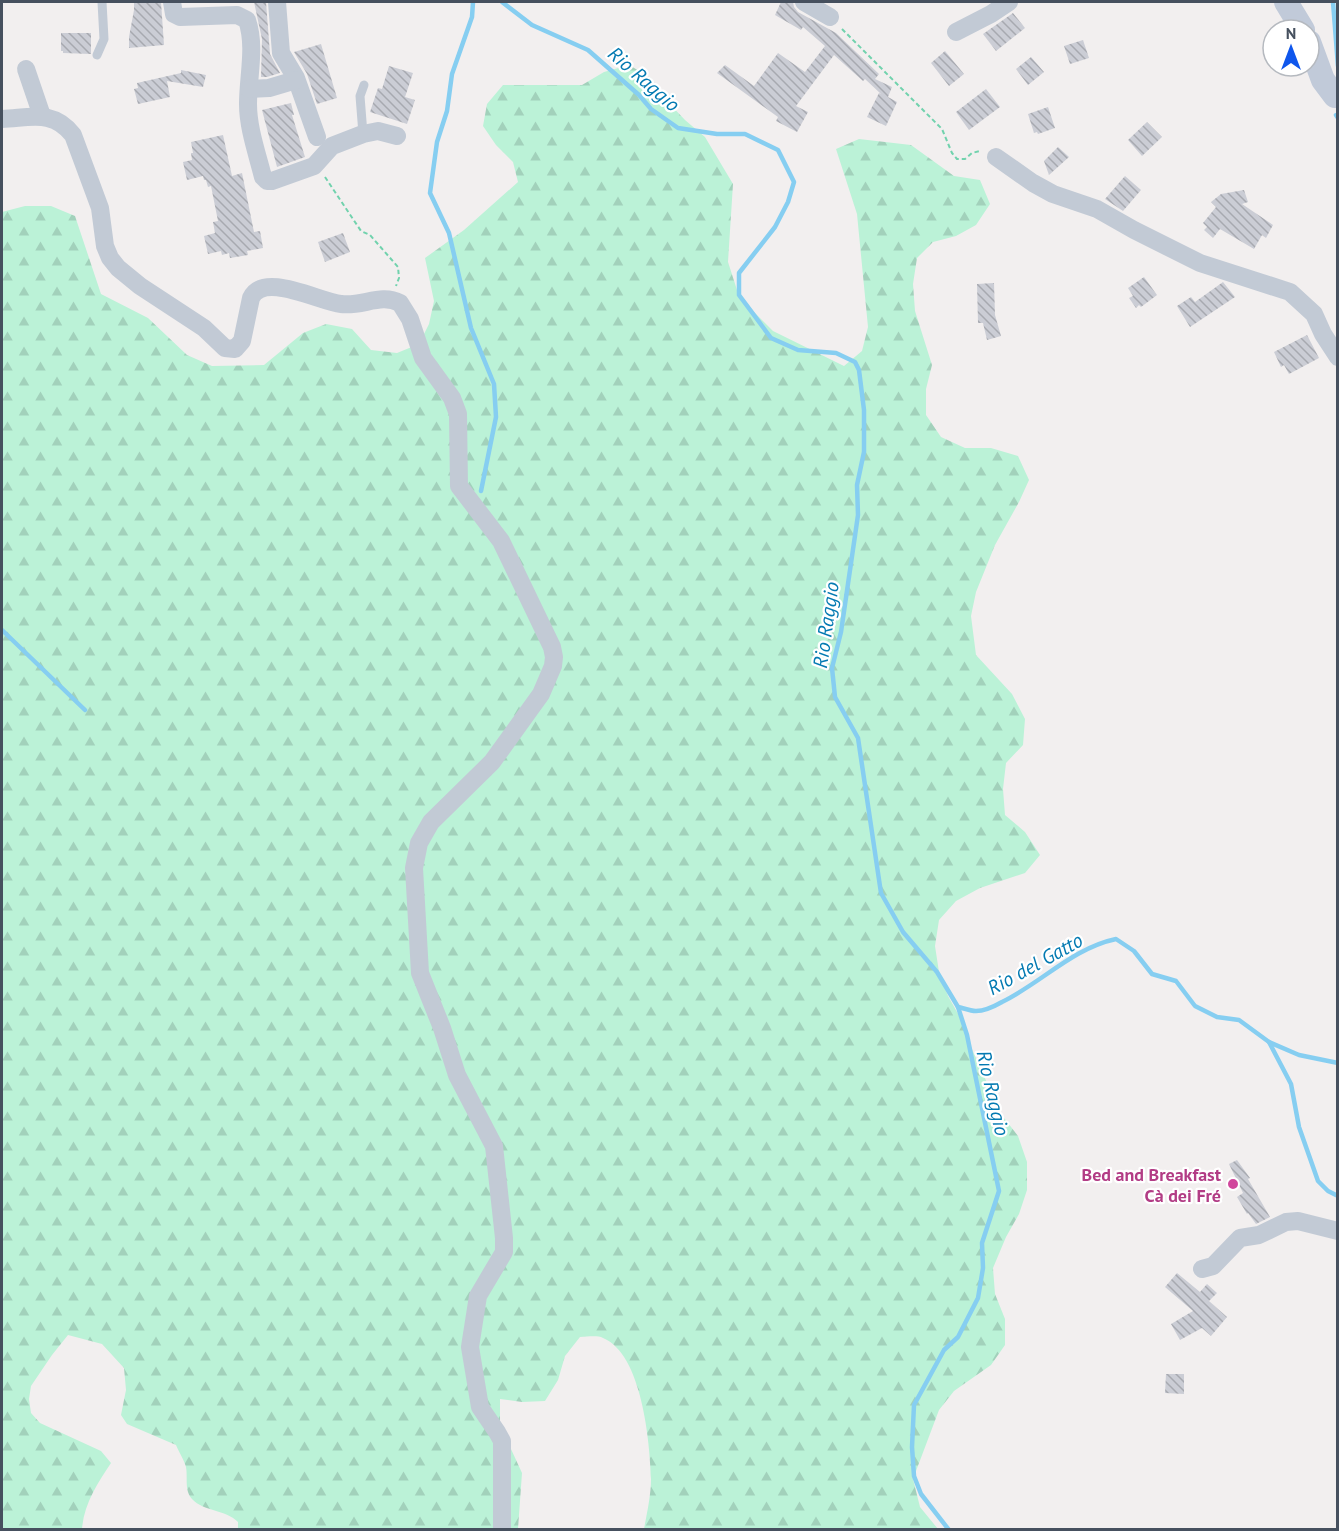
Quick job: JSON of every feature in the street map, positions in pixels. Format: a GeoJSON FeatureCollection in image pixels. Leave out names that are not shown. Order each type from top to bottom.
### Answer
{"type":"FeatureCollection","features":[{"type":"Feature","properties":{"kind":"street"},"geometry":{"type":"LineString","coordinates":[[172,2],[174,14],[180,17],[229,15],[243,17],[248,25],[251,72],[250,122],[263,177],[267,181],[314,166],[332,146],[363,134],[378,131],[397,136]]}},
{"type":"Feature","properties":{"kind":"street"},"geometry":{"type":"LineString","coordinates":[[277,2],[281,53],[296,80],[317,137]]}},
{"type":"Feature","properties":{"kind":"street"},"geometry":{"type":"LineString","coordinates":[[804,2],[830,16]]}},
{"type":"Feature","properties":{"kind":"street"},"geometry":{"type":"LineString","coordinates":[[956,32],[1009,2]]}},
{"type":"Feature","properties":{"kind":"street"},"geometry":{"type":"LineString","coordinates":[[1286,2],[1296,18]]}},
{"type":"Feature","properties":{"kind":"street"},"geometry":{"type":"LineString","coordinates":[[26,69],[42,116]]}},
{"type":"Feature","properties":{"kind":"street"},"geometry":{"type":"LineString","coordinates":[[1321,75],[1335,96],[1338,96]]}},
{"type":"Feature","properties":{"kind":"street"},"geometry":{"type":"LineString","coordinates":[[249,89],[269,88],[296,80]]}},
{"type":"Feature","properties":{"kind":"street"},"geometry":{"type":"LineString","coordinates":[[2,119],[42,116],[66,126],[73,135],[100,208],[105,246],[117,268],[140,286],[204,327],[225,348],[236,349],[240,346],[251,298],[253,294],[264,288],[291,290],[343,305],[360,304],[384,298],[400,303],[410,319],[423,358],[452,398],[458,414],[459,486],[501,541],[552,646],[554,657],[549,680],[541,694],[492,762],[431,822],[419,843],[414,868],[420,973],[442,1028],[457,1075],[494,1146],[496,1160],[504,1252],[478,1296],[470,1347],[480,1407],[502,1442],[502,1530]]}},
{"type":"Feature","properties":{"kind":"street"},"geometry":{"type":"LineString","coordinates":[[996,157],[1053,194],[1097,209],[1200,263],[1290,292],[1314,314],[1323,334],[1338,357]]}},
{"type":"Feature","properties":{"kind":"street"},"geometry":{"type":"LineString","coordinates":[[1202,1269],[1213,1266],[1240,1238],[1259,1235],[1286,1222],[1298,1221],[1338,1231]]}},
{"type":"Feature","properties":{"kind":"lane"},"geometry":{"type":"LineString","coordinates":[[97,55],[104,39],[102,2]]}},
{"type":"Feature","properties":{"kind":"lane"},"geometry":{"type":"LineString","coordinates":[[363,134],[360,96],[364,85]]}},
{"type":"Feature","properties":{"kind":"path"},"geometry":{"type":"LineString","coordinates":[[830,16],[884,74],[942,129],[957,159],[965,159],[972,153],[980,151],[989,151],[996,157]]}},
{"type":"Feature","properties":{"kind":"path"},"geometry":{"type":"LineString","coordinates":[[320,170],[361,231],[370,235],[398,267],[399,278],[396,287],[400,303]]}},
{"type":"Feature","properties":{"kind":"green space"},"geometry":{"type":"Polygon","coordinates":[[[629,65],[651,78],[666,100],[705,137],[733,184],[728,262],[737,290],[773,331],[844,366],[862,351],[868,327],[857,214],[836,149],[859,139],[911,145],[954,176],[980,180],[990,204],[976,225],[956,236],[933,242],[917,258],[913,284],[915,311],[932,365],[926,389],[926,415],[941,437],[965,448],[991,448],[1018,456],[1029,480],[995,545],[976,592],[971,616],[976,655],[1012,694],[1025,719],[1023,745],[1006,763],[1003,789],[1005,815],[1025,832],[1040,855],[1025,873],[980,888],[956,901],[939,920],[935,946],[939,972],[948,996],[961,1019],[1001,1114],[1018,1136],[1027,1162],[1027,1190],[1019,1214],[993,1268],[995,1294],[1005,1319],[1005,1345],[991,1365],[954,1391],[939,1410],[913,1479],[920,1507],[938,1529],[644,1529],[651,1479],[649,1444],[641,1401],[627,1362],[616,1347],[603,1338],[595,1336],[580,1337],[565,1356],[558,1380],[545,1401],[522,1402],[500,1399],[500,1425],[522,1473],[518,1529],[238,1529],[238,1522],[233,1518],[202,1506],[192,1499],[187,1488],[186,1467],[176,1445],[127,1424],[121,1415],[126,1390],[124,1368],[102,1344],[68,1335],[31,1386],[29,1399],[31,1413],[40,1423],[101,1451],[111,1463],[88,1503],[82,1529],[2,1529],[2,212],[25,206],[51,206],[75,216],[101,294],[148,318],[187,355],[212,366],[264,365],[303,333],[326,324],[352,329],[371,350],[397,353],[419,344],[429,324],[434,301],[425,258],[464,230],[518,182],[513,162],[496,145],[483,126],[487,104],[503,85],[582,85],[604,72],[629,65]]]}},
{"type":"Feature","properties":{"kind":"building"},"geometry":{"type":"Polygon","coordinates":[[[134,2],[161,2],[164,45],[129,48],[134,2]]]}},
{"type":"Feature","properties":{"kind":"building"},"geometry":{"type":"Polygon","coordinates":[[[254,2],[266,2],[270,54],[280,73],[267,77],[261,77],[262,39],[254,2]]]}},
{"type":"Feature","properties":{"kind":"building"},"geometry":{"type":"Polygon","coordinates":[[[781,2],[793,2],[798,12],[836,33],[879,74],[875,79],[892,87],[888,97],[897,102],[886,126],[867,117],[879,93],[881,94],[834,55],[796,106],[808,112],[797,132],[776,121],[778,117],[717,73],[725,65],[754,86],[778,53],[805,72],[825,46],[803,27],[801,30],[775,15],[781,2]]]}},
{"type":"Feature","properties":{"kind":"building"},"geometry":{"type":"Polygon","coordinates":[[[1013,13],[1025,28],[996,51],[983,34],[1013,13]]]}},
{"type":"Feature","properties":{"kind":"building"},"geometry":{"type":"Polygon","coordinates":[[[61,33],[91,33],[91,54],[63,53],[61,33]]]}},
{"type":"Feature","properties":{"kind":"building"},"geometry":{"type":"Polygon","coordinates":[[[1083,40],[1089,58],[1070,64],[1064,46],[1083,40]]]}},
{"type":"Feature","properties":{"kind":"building"},"geometry":{"type":"Polygon","coordinates":[[[321,44],[337,98],[317,104],[307,74],[294,52],[321,44]]]}},
{"type":"Feature","properties":{"kind":"building"},"geometry":{"type":"Polygon","coordinates":[[[945,51],[964,74],[949,86],[931,63],[945,51]]]}},
{"type":"Feature","properties":{"kind":"building"},"geometry":{"type":"Polygon","coordinates":[[[1031,57],[1044,72],[1028,85],[1016,69],[1031,57]]]}},
{"type":"Feature","properties":{"kind":"building"},"geometry":{"type":"Polygon","coordinates":[[[389,66],[413,73],[405,97],[415,100],[407,124],[370,112],[378,88],[382,89],[389,66]]]}},
{"type":"Feature","properties":{"kind":"building"},"geometry":{"type":"Polygon","coordinates":[[[181,70],[206,75],[203,87],[167,81],[170,97],[138,104],[134,89],[138,88],[137,83],[181,73],[181,70]]]}},
{"type":"Feature","properties":{"kind":"building"},"geometry":{"type":"Polygon","coordinates":[[[986,89],[1000,107],[969,130],[956,112],[986,89]]]}},
{"type":"Feature","properties":{"kind":"building"},"geometry":{"type":"Polygon","coordinates":[[[291,103],[294,115],[292,115],[305,157],[277,167],[262,110],[291,103]]]}},
{"type":"Feature","properties":{"kind":"building"},"geometry":{"type":"Polygon","coordinates":[[[1048,107],[1055,128],[1038,134],[1034,133],[1028,114],[1048,107]]]}},
{"type":"Feature","properties":{"kind":"building"},"geometry":{"type":"Polygon","coordinates":[[[1147,122],[1162,137],[1142,156],[1128,140],[1147,122]]]}},
{"type":"Feature","properties":{"kind":"building"},"geometry":{"type":"Polygon","coordinates":[[[223,135],[232,176],[242,173],[254,232],[260,231],[263,248],[247,251],[248,255],[230,258],[229,253],[222,255],[221,251],[208,254],[204,236],[215,233],[213,222],[218,221],[211,186],[208,187],[203,176],[187,180],[183,162],[192,160],[191,142],[223,135]]]}},
{"type":"Feature","properties":{"kind":"building"},"geometry":{"type":"Polygon","coordinates":[[[1058,147],[1069,157],[1049,175],[1044,161],[1058,147]]]}},
{"type":"Feature","properties":{"kind":"building"},"geometry":{"type":"Polygon","coordinates":[[[1125,176],[1141,190],[1123,211],[1105,199],[1125,176]]]}},
{"type":"Feature","properties":{"kind":"building"},"geometry":{"type":"Polygon","coordinates":[[[1244,190],[1248,202],[1242,204],[1273,225],[1266,238],[1262,235],[1254,249],[1220,229],[1213,238],[1204,230],[1207,227],[1203,223],[1216,207],[1211,202],[1221,194],[1244,190]]]}},
{"type":"Feature","properties":{"kind":"building"},"geometry":{"type":"Polygon","coordinates":[[[343,233],[350,252],[325,262],[318,242],[343,233]]]}},
{"type":"Feature","properties":{"kind":"building"},"geometry":{"type":"Polygon","coordinates":[[[1144,277],[1157,295],[1136,308],[1129,298],[1133,296],[1128,288],[1144,277]]]}},
{"type":"Feature","properties":{"kind":"building"},"geometry":{"type":"Polygon","coordinates":[[[1223,282],[1235,297],[1190,327],[1177,306],[1191,297],[1195,302],[1223,282]]]}},
{"type":"Feature","properties":{"kind":"building"},"geometry":{"type":"Polygon","coordinates":[[[994,283],[995,315],[1001,336],[987,340],[983,323],[978,323],[977,284],[994,283]]]}},
{"type":"Feature","properties":{"kind":"building"},"geometry":{"type":"Polygon","coordinates":[[[1307,335],[1319,358],[1289,374],[1284,365],[1281,367],[1274,352],[1307,335]]]}},
{"type":"Feature","properties":{"kind":"building"},"geometry":{"type":"Polygon","coordinates":[[[1237,1160],[1250,1178],[1248,1179],[1270,1217],[1256,1224],[1237,1197],[1243,1193],[1229,1164],[1237,1160]]]}},
{"type":"Feature","properties":{"kind":"building"},"geometry":{"type":"Polygon","coordinates":[[[1177,1273],[1200,1292],[1207,1284],[1217,1293],[1209,1301],[1227,1317],[1211,1336],[1202,1328],[1180,1340],[1171,1324],[1193,1311],[1165,1287],[1177,1273]]]}},
{"type":"Feature","properties":{"kind":"building"},"geometry":{"type":"Polygon","coordinates":[[[1166,1374],[1184,1374],[1184,1394],[1165,1393],[1166,1374]]]}},
{"type":"Feature","properties":{"kind":"waterway"},"geometry":{"type":"LineString","coordinates":[[473,2],[472,17],[452,74],[447,111],[437,142],[430,193],[449,233],[471,328],[494,384],[496,417],[481,491]]}},
{"type":"Feature","properties":{"kind":"waterway","name":"Rio Raggio"},"geometry":{"type":"LineString","coordinates":[[502,2],[532,25],[588,50],[639,95],[651,109],[678,128],[717,134],[745,134],[778,150],[794,182],[788,202],[775,227],[739,273],[739,295],[771,338],[798,350],[836,353],[855,362],[859,370],[864,410],[864,452],[857,485],[858,515],[841,632],[832,668],[835,697],[858,738],[881,893],[903,932],[937,972],[958,1007],[967,1035],[999,1191],[982,1243],[983,1268],[978,1298],[958,1337],[944,1350],[914,1405],[912,1447],[914,1476],[921,1494],[949,1530]]}},
{"type":"Feature","properties":{"kind":"waterway"},"geometry":{"type":"LineString","coordinates":[[1333,2],[1338,66]]}},
{"type":"Feature","properties":{"kind":"waterway"},"geometry":{"type":"LineString","coordinates":[[2,630],[85,710]]}},
{"type":"Feature","properties":{"kind":"waterway","name":"Rio del Gatto"},"geometry":{"type":"LineString","coordinates":[[958,1007],[976,1011],[993,1007],[1071,958],[1116,939],[1134,951],[1152,974],[1176,981],[1195,1006],[1217,1017],[1239,1020],[1269,1042],[1299,1055],[1338,1063]]}},
{"type":"Feature","properties":{"kind":"waterway"},"geometry":{"type":"LineString","coordinates":[[1269,1042],[1291,1084],[1299,1127],[1318,1181],[1328,1191],[1338,1196]]}},
{"type":"Feature","properties":{"kind":"place","name":"Bed and Breakfast Cà dei Fré"},"geometry":{"type":"Point","coordinates":[1233,1184]}}]}
